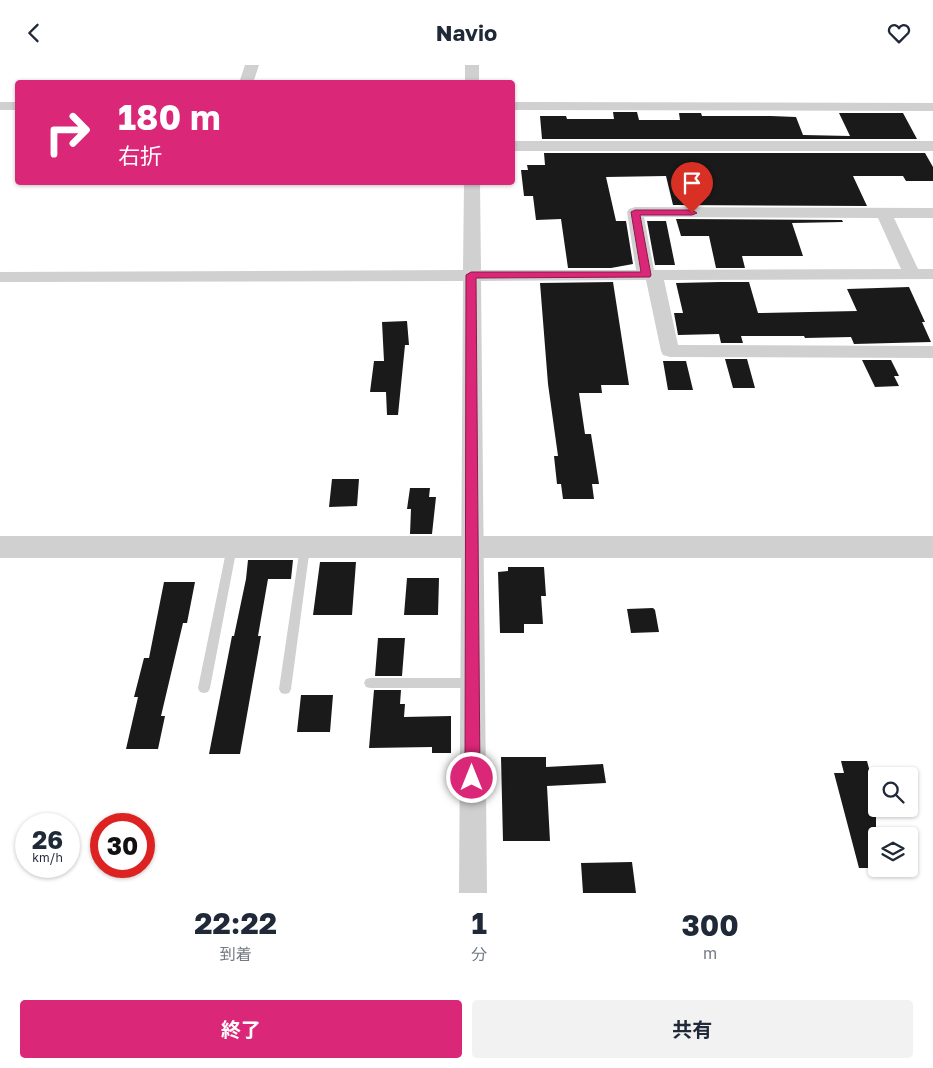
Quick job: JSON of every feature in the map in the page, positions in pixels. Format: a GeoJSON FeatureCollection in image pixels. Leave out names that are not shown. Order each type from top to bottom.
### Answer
{"type":"FeatureCollection","features":[{"type":"Feature","properties":{"kind":"street"},"geometry":{"type":"LineString","coordinates":[[247,80],[252,65]]}},
{"type":"Feature","properties":{"kind":"street"},"geometry":{"type":"LineString","coordinates":[[472,65],[472,80]]}},
{"type":"Feature","properties":{"kind":"street"},"geometry":{"type":"LineString","coordinates":[[0,107],[15,107]]}},
{"type":"Feature","properties":{"kind":"street"},"geometry":{"type":"LineString","coordinates":[[515,107],[933,107]]}},
{"type":"Feature","properties":{"kind":"street"},"geometry":{"type":"LineString","coordinates":[[515,146],[933,147]]}},
{"type":"Feature","properties":{"kind":"street"},"geometry":{"type":"LineString","coordinates":[[472,185],[473,893]]}},
{"type":"Feature","properties":{"kind":"street"},"geometry":{"type":"LineString","coordinates":[[933,213],[635,212],[670,351],[933,352]]}},
{"type":"Feature","properties":{"kind":"street"},"geometry":{"type":"LineString","coordinates":[[884,214],[912,274]]}},
{"type":"Feature","properties":{"kind":"street"},"geometry":{"type":"LineString","coordinates":[[0,277],[933,274]]}},
{"type":"Feature","properties":{"kind":"street"},"geometry":{"type":"LineString","coordinates":[[0,547],[933,547]]}},
{"type":"Feature","properties":{"kind":"lane"},"geometry":{"type":"LineString","coordinates":[[204,689],[232,547]]}},
{"type":"Feature","properties":{"kind":"lane"},"geometry":{"type":"LineString","coordinates":[[285,689],[305,547]]}},
{"type":"Feature","properties":{"kind":"lane"},"geometry":{"type":"LineString","coordinates":[[370,683],[472,683]]}},
{"type":"Feature","properties":{"kind":"building"},"geometry":{"type":"Polygon","coordinates":[[[613,112],[637,112],[639,120],[680,120],[679,113],[701,113],[702,116],[796,117],[803,135],[850,136],[839,113],[903,113],[917,139],[542,139],[540,116],[566,116],[567,119],[614,119],[613,112]]]}},
{"type":"Feature","properties":{"kind":"building"},"geometry":{"type":"Polygon","coordinates":[[[544,153],[925,153],[933,167],[933,181],[906,181],[903,176],[853,176],[867,206],[673,205],[666,176],[606,177],[616,221],[626,221],[633,264],[611,268],[568,268],[561,219],[536,220],[533,196],[524,196],[521,170],[528,170],[527,165],[545,165],[544,153]]]}},
{"type":"Feature","properties":{"kind":"building"},"geometry":{"type":"Polygon","coordinates":[[[676,219],[842,220],[843,222],[792,223],[803,256],[742,256],[745,268],[716,268],[709,236],[681,236],[676,219]]]}},
{"type":"Feature","properties":{"kind":"building"},"geometry":{"type":"Polygon","coordinates":[[[647,221],[666,221],[675,265],[655,265],[647,221]]]}},
{"type":"Feature","properties":{"kind":"building"},"geometry":{"type":"Polygon","coordinates":[[[613,282],[629,385],[601,385],[602,393],[579,393],[585,434],[591,434],[599,484],[592,484],[594,499],[563,499],[561,484],[557,484],[554,456],[558,456],[548,384],[540,283],[613,282]]]}},
{"type":"Feature","properties":{"kind":"building"},"geometry":{"type":"Polygon","coordinates":[[[749,282],[758,313],[857,311],[847,289],[909,287],[925,322],[922,322],[931,342],[854,344],[851,337],[741,336],[743,343],[721,343],[719,334],[678,335],[674,313],[683,313],[676,283],[749,282]]]}},
{"type":"Feature","properties":{"kind":"building"},"geometry":{"type":"Polygon","coordinates":[[[407,321],[409,345],[405,345],[398,415],[387,415],[386,392],[370,392],[374,361],[384,361],[382,322],[407,321]]]}},
{"type":"Feature","properties":{"kind":"building"},"geometry":{"type":"Polygon","coordinates":[[[725,359],[747,359],[755,388],[733,388],[725,359]]]}},
{"type":"Feature","properties":{"kind":"building"},"geometry":{"type":"Polygon","coordinates":[[[862,360],[891,360],[899,376],[894,376],[899,386],[875,387],[862,360]]]}},
{"type":"Feature","properties":{"kind":"building"},"geometry":{"type":"Polygon","coordinates":[[[663,361],[686,361],[693,390],[668,390],[663,361]]]}},
{"type":"Feature","properties":{"kind":"building"},"geometry":{"type":"Polygon","coordinates":[[[332,479],[359,479],[357,506],[329,507],[332,479]]]}},
{"type":"Feature","properties":{"kind":"building"},"geometry":{"type":"Polygon","coordinates":[[[410,488],[430,488],[429,497],[436,497],[432,534],[410,534],[411,509],[407,509],[410,488]]]}},
{"type":"Feature","properties":{"kind":"building"},"geometry":{"type":"Polygon","coordinates":[[[248,560],[293,560],[291,579],[268,579],[258,636],[261,636],[240,754],[209,754],[232,636],[234,636],[246,579],[248,560]]]}},
{"type":"Feature","properties":{"kind":"building"},"geometry":{"type":"Polygon","coordinates":[[[320,562],[356,562],[352,615],[313,615],[320,562]]]}},
{"type":"Feature","properties":{"kind":"building"},"geometry":{"type":"Polygon","coordinates":[[[508,567],[544,567],[546,596],[541,596],[543,624],[524,624],[524,633],[500,633],[498,572],[508,571],[508,567]]]}},
{"type":"Feature","properties":{"kind":"building"},"geometry":{"type":"Polygon","coordinates":[[[407,578],[439,578],[438,615],[404,615],[407,578]]]}},
{"type":"Feature","properties":{"kind":"building"},"geometry":{"type":"Polygon","coordinates":[[[164,582],[195,582],[187,623],[183,623],[161,716],[165,716],[158,749],[126,749],[138,697],[134,697],[144,658],[149,658],[164,582]]]}},
{"type":"Feature","properties":{"kind":"building"},"geometry":{"type":"Polygon","coordinates":[[[653,608],[659,632],[631,633],[627,609],[653,608]]]}},
{"type":"Feature","properties":{"kind":"building"},"geometry":{"type":"Polygon","coordinates":[[[378,638],[405,638],[402,676],[375,676],[378,638]]]}},
{"type":"Feature","properties":{"kind":"building"},"geometry":{"type":"Polygon","coordinates":[[[374,690],[401,690],[400,704],[405,704],[404,717],[451,716],[451,753],[432,753],[432,747],[369,748],[374,690]]]}},
{"type":"Feature","properties":{"kind":"building"},"geometry":{"type":"Polygon","coordinates":[[[301,695],[333,695],[330,732],[297,732],[301,695]]]}},
{"type":"Feature","properties":{"kind":"building"},"geometry":{"type":"Polygon","coordinates":[[[501,757],[546,757],[546,767],[603,764],[606,783],[547,786],[550,841],[503,841],[501,757]]]}},
{"type":"Feature","properties":{"kind":"building"},"geometry":{"type":"Polygon","coordinates":[[[841,761],[867,761],[868,817],[876,817],[876,827],[868,827],[868,868],[859,868],[834,773],[844,773],[841,761]]]}},
{"type":"Feature","properties":{"kind":"building"},"geometry":{"type":"Polygon","coordinates":[[[632,862],[636,893],[583,893],[581,863],[632,862]]]}},
{"type":"Feature","properties":{"kind":"route"},"geometry":{"type":"LineString","coordinates":[[472,778],[471,275],[646,275],[635,212],[692,213]]}}]}
